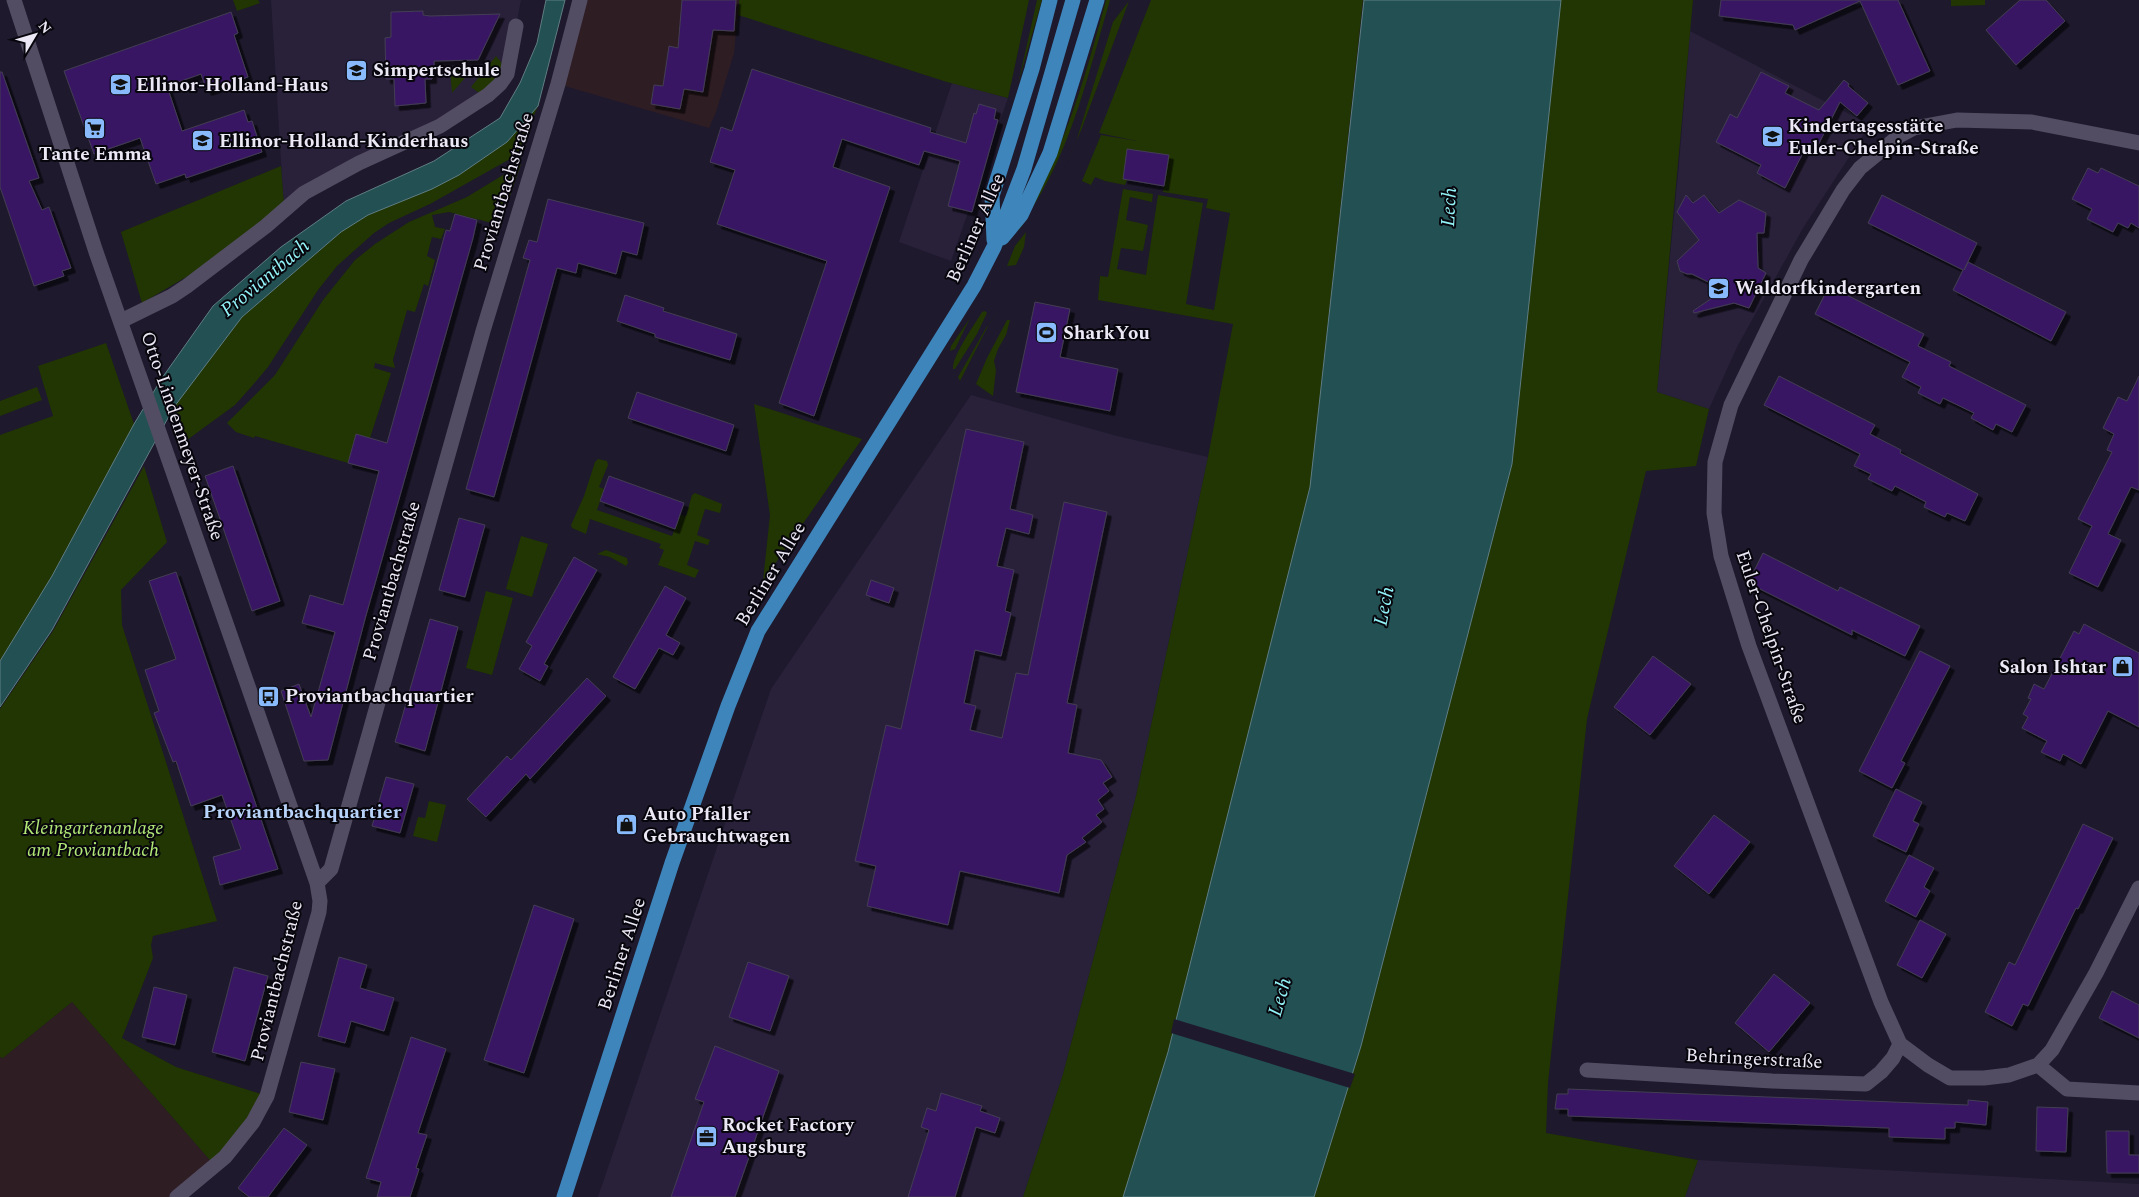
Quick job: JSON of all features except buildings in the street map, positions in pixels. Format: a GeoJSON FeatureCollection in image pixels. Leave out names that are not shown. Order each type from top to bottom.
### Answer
{"type":"FeatureCollection","features":[{"type":"Feature","properties":{"kind":"main road"},"geometry":{"type":"LineString","coordinates":[[994,246],[992,196],[1032,69],[1050,0]]}},
{"type":"Feature","properties":{"kind":"main road","name":"Berliner Allee"},"geometry":{"type":"LineString","coordinates":[[564,1197],[672,863],[728,706],[758,631],[974,286],[994,246],[1024,169],[1072,0]]}},
{"type":"Feature","properties":{"kind":"main road"},"geometry":{"type":"LineString","coordinates":[[994,246],[1021,215],[1050,153],[1097,0]]}},
{"type":"Feature","properties":{"kind":"street","name":"Otto-Lindenmeyer-Straße"},"geometry":{"type":"LineString","coordinates":[[14,0],[96,252],[317,883]]}},
{"type":"Feature","properties":{"kind":"street","name":"Proviantbachstraße"},"geometry":{"type":"LineString","coordinates":[[177,1197],[225,1157],[253,1122],[266,1096],[319,912],[320,901],[317,883],[331,869],[483,331],[527,188],[580,0]]}},
{"type":"Feature","properties":{"kind":"street"},"geometry":{"type":"LineString","coordinates":[[121,321],[172,296],[187,286],[266,226],[304,193],[359,163],[440,126],[488,95],[500,84],[507,74],[516,26]]}},
{"type":"Feature","properties":{"kind":"street","name":"Euler-Chelpin-Straße"},"geometry":{"type":"LineString","coordinates":[[2038,1065],[2009,1075],[1984,1078],[1950,1078],[1928,1065],[1900,1044],[1881,1002],[1749,646],[1721,556],[1714,513],[1715,462],[1730,405],[1806,252],[1843,190],[1860,168],[1899,136],[1914,128],[1966,120],[2032,122],[2139,142]]}},
{"type":"Feature","properties":{"kind":"street"},"geometry":{"type":"LineString","coordinates":[[2139,888],[2091,982],[2052,1050],[2038,1065],[2067,1089],[2139,1093]]}},
{"type":"Feature","properties":{"kind":"street","name":"Behringerstraße"},"geometry":{"type":"LineString","coordinates":[[1587,1070],[1772,1081],[1866,1084],[1881,1072],[1900,1044]]}},
{"type":"Feature","properties":{"kind":"shaded area","name":"Simpertschule"},"geometry":{"type":"Polygon","coordinates":[[[271,0],[521,0],[500,84],[284,209],[271,0]]]}},
{"type":"Feature","properties":{"kind":"shaded area"},"geometry":{"type":"Polygon","coordinates":[[[580,0],[739,0],[734,53],[716,112],[709,128],[558,84],[580,0]]]}},
{"type":"Feature","properties":{"kind":"shaded area"},"geometry":{"type":"Polygon","coordinates":[[[1690,31],[1870,125],[1803,228],[1737,347],[1709,409],[1657,392],[1690,31]]]}},
{"type":"Feature","properties":{"kind":"shaded area"},"geometry":{"type":"Polygon","coordinates":[[[952,83],[1008,98],[951,261],[899,242],[952,83]]]}},
{"type":"Feature","properties":{"kind":"shaded area"},"geometry":{"type":"Polygon","coordinates":[[[971,395],[1117,436],[1208,457],[1136,796],[1063,1074],[1023,1197],[598,1197],[771,689],[971,395]]]}},
{"type":"Feature","properties":{"kind":"shaded area"},"geometry":{"type":"Polygon","coordinates":[[[72,1002],[215,1166],[177,1197],[0,1197],[0,1057],[3,1058],[72,1002]]]}},
{"type":"Feature","properties":{"kind":"shaded area"},"geometry":{"type":"Polygon","coordinates":[[[1698,1160],[2139,1184],[2139,1197],[1685,1197],[1698,1160]]]}},
{"type":"Feature","properties":{"kind":"green space"},"geometry":{"type":"Polygon","coordinates":[[[233,0],[258,0],[260,3],[237,11],[233,0]]]}},
{"type":"Feature","properties":{"kind":"green space"},"geometry":{"type":"Polygon","coordinates":[[[739,0],[1029,0],[1008,98],[947,82],[738,15],[739,0]]]}},
{"type":"Feature","properties":{"kind":"green space"},"geometry":{"type":"Polygon","coordinates":[[[1037,0],[1042,0],[1018,84],[1037,0]]]}},
{"type":"Feature","properties":{"kind":"green space"},"geometry":{"type":"Polygon","coordinates":[[[1106,0],[1110,0],[1086,84],[1069,134],[1047,182],[1025,222],[1017,231],[1048,172],[1065,134],[1106,0]]]}},
{"type":"Feature","properties":{"kind":"green space"},"geometry":{"type":"Polygon","coordinates":[[[1151,0],[1363,0],[1310,487],[1168,1052],[1123,1197],[1023,1197],[1063,1074],[1136,796],[1208,457],[1233,324],[1098,300],[1100,276],[1108,277],[1123,189],[1153,194],[1152,202],[1130,197],[1126,220],[1148,225],[1143,251],[1121,248],[1117,269],[1146,275],[1158,195],[1203,203],[1186,304],[1214,310],[1230,213],[1206,208],[1208,199],[1163,192],[1169,155],[1128,149],[1123,179],[1127,180],[1125,185],[1095,177],[1091,185],[1082,181],[1101,135],[1137,141],[1099,133],[1151,0]]]}},
{"type":"Feature","properties":{"kind":"green space"},"geometry":{"type":"Polygon","coordinates":[[[1561,0],[1693,0],[1657,392],[1709,409],[1696,466],[1646,471],[1587,719],[1548,1083],[1546,1133],[1698,1160],[1685,1197],[1314,1197],[1361,1046],[1512,464],[1561,0]]]}},
{"type":"Feature","properties":{"kind":"green space"},"geometry":{"type":"Polygon","coordinates":[[[1951,0],[1985,0],[1985,5],[1951,6],[1951,0]]]}},
{"type":"Feature","properties":{"kind":"green space"},"geometry":{"type":"Polygon","coordinates":[[[1129,1],[1082,128],[1076,141],[1113,22],[1129,1]]]}},
{"type":"Feature","properties":{"kind":"green space"},"geometry":{"type":"Polygon","coordinates":[[[496,56],[505,67],[482,95],[471,87],[496,56]]]}},
{"type":"Feature","properties":{"kind":"green space"},"geometry":{"type":"Polygon","coordinates":[[[476,65],[452,93],[450,70],[476,65]]]}},
{"type":"Feature","properties":{"kind":"green space"},"geometry":{"type":"Polygon","coordinates":[[[538,106],[517,155],[430,204],[389,223],[374,233],[337,266],[318,290],[268,367],[252,386],[235,405],[187,440],[174,407],[242,317],[341,232],[368,215],[432,189],[459,175],[507,142],[538,106]]]}},
{"type":"Feature","properties":{"kind":"green space"},"geometry":{"type":"Polygon","coordinates":[[[521,164],[500,225],[449,212],[432,215],[435,227],[445,229],[441,239],[432,237],[427,256],[435,260],[428,286],[424,284],[415,312],[407,310],[393,360],[395,368],[375,363],[374,368],[391,373],[370,438],[356,434],[348,463],[255,436],[254,438],[236,432],[227,423],[275,375],[323,300],[355,260],[375,244],[409,222],[467,197],[521,164]]]}},
{"type":"Feature","properties":{"kind":"green space"},"geometry":{"type":"Polygon","coordinates":[[[281,166],[284,204],[198,270],[142,303],[121,232],[281,166]]]}},
{"type":"Feature","properties":{"kind":"green space"},"geometry":{"type":"Polygon","coordinates":[[[1026,232],[1024,247],[1016,265],[1007,266],[1015,246],[1026,232]]]}},
{"type":"Feature","properties":{"kind":"green space"},"geometry":{"type":"Polygon","coordinates":[[[985,311],[987,313],[977,334],[955,369],[953,369],[960,348],[982,312],[985,311]]]}},
{"type":"Feature","properties":{"kind":"green space"},"geometry":{"type":"Polygon","coordinates":[[[970,318],[955,349],[950,351],[951,346],[970,318]]]}},
{"type":"Feature","properties":{"kind":"green space"},"geometry":{"type":"Polygon","coordinates":[[[1007,320],[1010,320],[1006,335],[994,361],[996,370],[993,396],[976,384],[1007,320]]]}},
{"type":"Feature","properties":{"kind":"green space"},"geometry":{"type":"Polygon","coordinates":[[[989,325],[960,381],[958,377],[989,325]]]}},
{"type":"Feature","properties":{"kind":"green space"},"geometry":{"type":"Polygon","coordinates":[[[106,343],[134,424],[52,576],[0,661],[0,435],[53,416],[38,366],[106,343]]]}},
{"type":"Feature","properties":{"kind":"green space"},"geometry":{"type":"Polygon","coordinates":[[[37,387],[42,400],[0,416],[0,401],[37,387]]]}},
{"type":"Feature","properties":{"kind":"green space"},"geometry":{"type":"Polygon","coordinates":[[[754,404],[862,439],[763,581],[770,515],[754,404]]]}},
{"type":"Feature","properties":{"kind":"green space"},"geometry":{"type":"Polygon","coordinates":[[[598,459],[607,461],[608,465],[599,487],[604,489],[597,510],[672,536],[680,515],[686,516],[692,495],[695,493],[722,504],[720,513],[705,509],[697,535],[710,540],[708,545],[695,541],[687,565],[699,570],[695,578],[658,565],[664,550],[659,548],[661,544],[590,519],[586,534],[572,528],[571,525],[584,496],[595,462],[598,459]]]}},
{"type":"Feature","properties":{"kind":"green space","name":"Kleingartenanlage am Proviantbach"},"geometry":{"type":"Polygon","coordinates":[[[144,466],[167,542],[121,590],[122,625],[217,921],[153,936],[151,945],[153,958],[122,1038],[176,1067],[267,1096],[215,1166],[72,1002],[3,1058],[0,1057],[0,709],[53,631],[144,466]]]}},
{"type":"Feature","properties":{"kind":"green space"},"geometry":{"type":"Polygon","coordinates":[[[521,536],[548,544],[532,597],[506,589],[521,536]]]}},
{"type":"Feature","properties":{"kind":"green space"},"geometry":{"type":"Polygon","coordinates":[[[606,550],[627,558],[628,563],[626,566],[610,557],[597,554],[606,550]]]}},
{"type":"Feature","properties":{"kind":"green space"},"geometry":{"type":"Polygon","coordinates":[[[486,591],[513,598],[492,675],[466,668],[486,591]]]}},
{"type":"Feature","properties":{"kind":"green space"},"geometry":{"type":"Polygon","coordinates":[[[429,801],[446,805],[437,842],[413,836],[418,817],[425,818],[429,801]]]}},
{"type":"Feature","properties":{"kind":"water","name":"Proviantbach"},"geometry":{"type":"Polygon","coordinates":[[[546,0],[565,0],[538,106],[507,142],[459,175],[432,189],[368,215],[341,232],[242,317],[174,407],[52,630],[0,707],[0,661],[52,576],[134,424],[162,378],[213,306],[281,247],[346,201],[434,161],[500,118],[520,83],[537,43],[546,0]]]}},
{"type":"Feature","properties":{"kind":"water","name":"Lech"},"geometry":{"type":"Polygon","coordinates":[[[1364,0],[1561,0],[1512,464],[1361,1046],[1314,1197],[1123,1197],[1168,1052],[1310,487],[1364,0]]]}},
{"type":"Feature","properties":{"kind":"pier"},"geometry":{"type":"Polygon","coordinates":[[[1174,1019],[1355,1074],[1350,1088],[1171,1033],[1174,1019]]]}},
{"type":"Feature","properties":{"kind":"place","name":"Simpertschule"},"geometry":{"type":"Point","coordinates":[357,70]}},
{"type":"Feature","properties":{"kind":"place","name":"Ellinor-Holland-Haus"},"geometry":{"type":"Point","coordinates":[120,85]}},
{"type":"Feature","properties":{"kind":"place","name":"Tante Emma"},"geometry":{"type":"Point","coordinates":[95,128]}},
{"type":"Feature","properties":{"kind":"place","name":"Kindertagesstätte Euler-Chelpin-Straße"},"geometry":{"type":"Point","coordinates":[1772,137]}},
{"type":"Feature","properties":{"kind":"place","name":"Ellinor-Holland-Kinderhaus"},"geometry":{"type":"Point","coordinates":[203,141]}},
{"type":"Feature","properties":{"kind":"place","name":"Waldorfkindergarten"},"geometry":{"type":"Point","coordinates":[1719,288]}},
{"type":"Feature","properties":{"kind":"place","name":"SharkYou"},"geometry":{"type":"Point","coordinates":[1047,333]}},
{"type":"Feature","properties":{"kind":"place","name":"Salon Ishtar"},"geometry":{"type":"Point","coordinates":[2122,667]}},
{"type":"Feature","properties":{"kind":"place","name":"Proviantbachquartier"},"geometry":{"type":"Point","coordinates":[269,696]}},
{"type":"Feature","properties":{"kind":"place","name":"Auto Pfaller Gebrauchtwagen"},"geometry":{"type":"Point","coordinates":[627,825]}},
{"type":"Feature","properties":{"kind":"place","name":"Rocket Factory Augsburg"},"geometry":{"type":"Point","coordinates":[706,1136]}},
{"type":"Feature","properties":{"kind":"district","name":"Proviantbachquartier"},"geometry":{"type":"Point","coordinates":[302,812]}}]}
